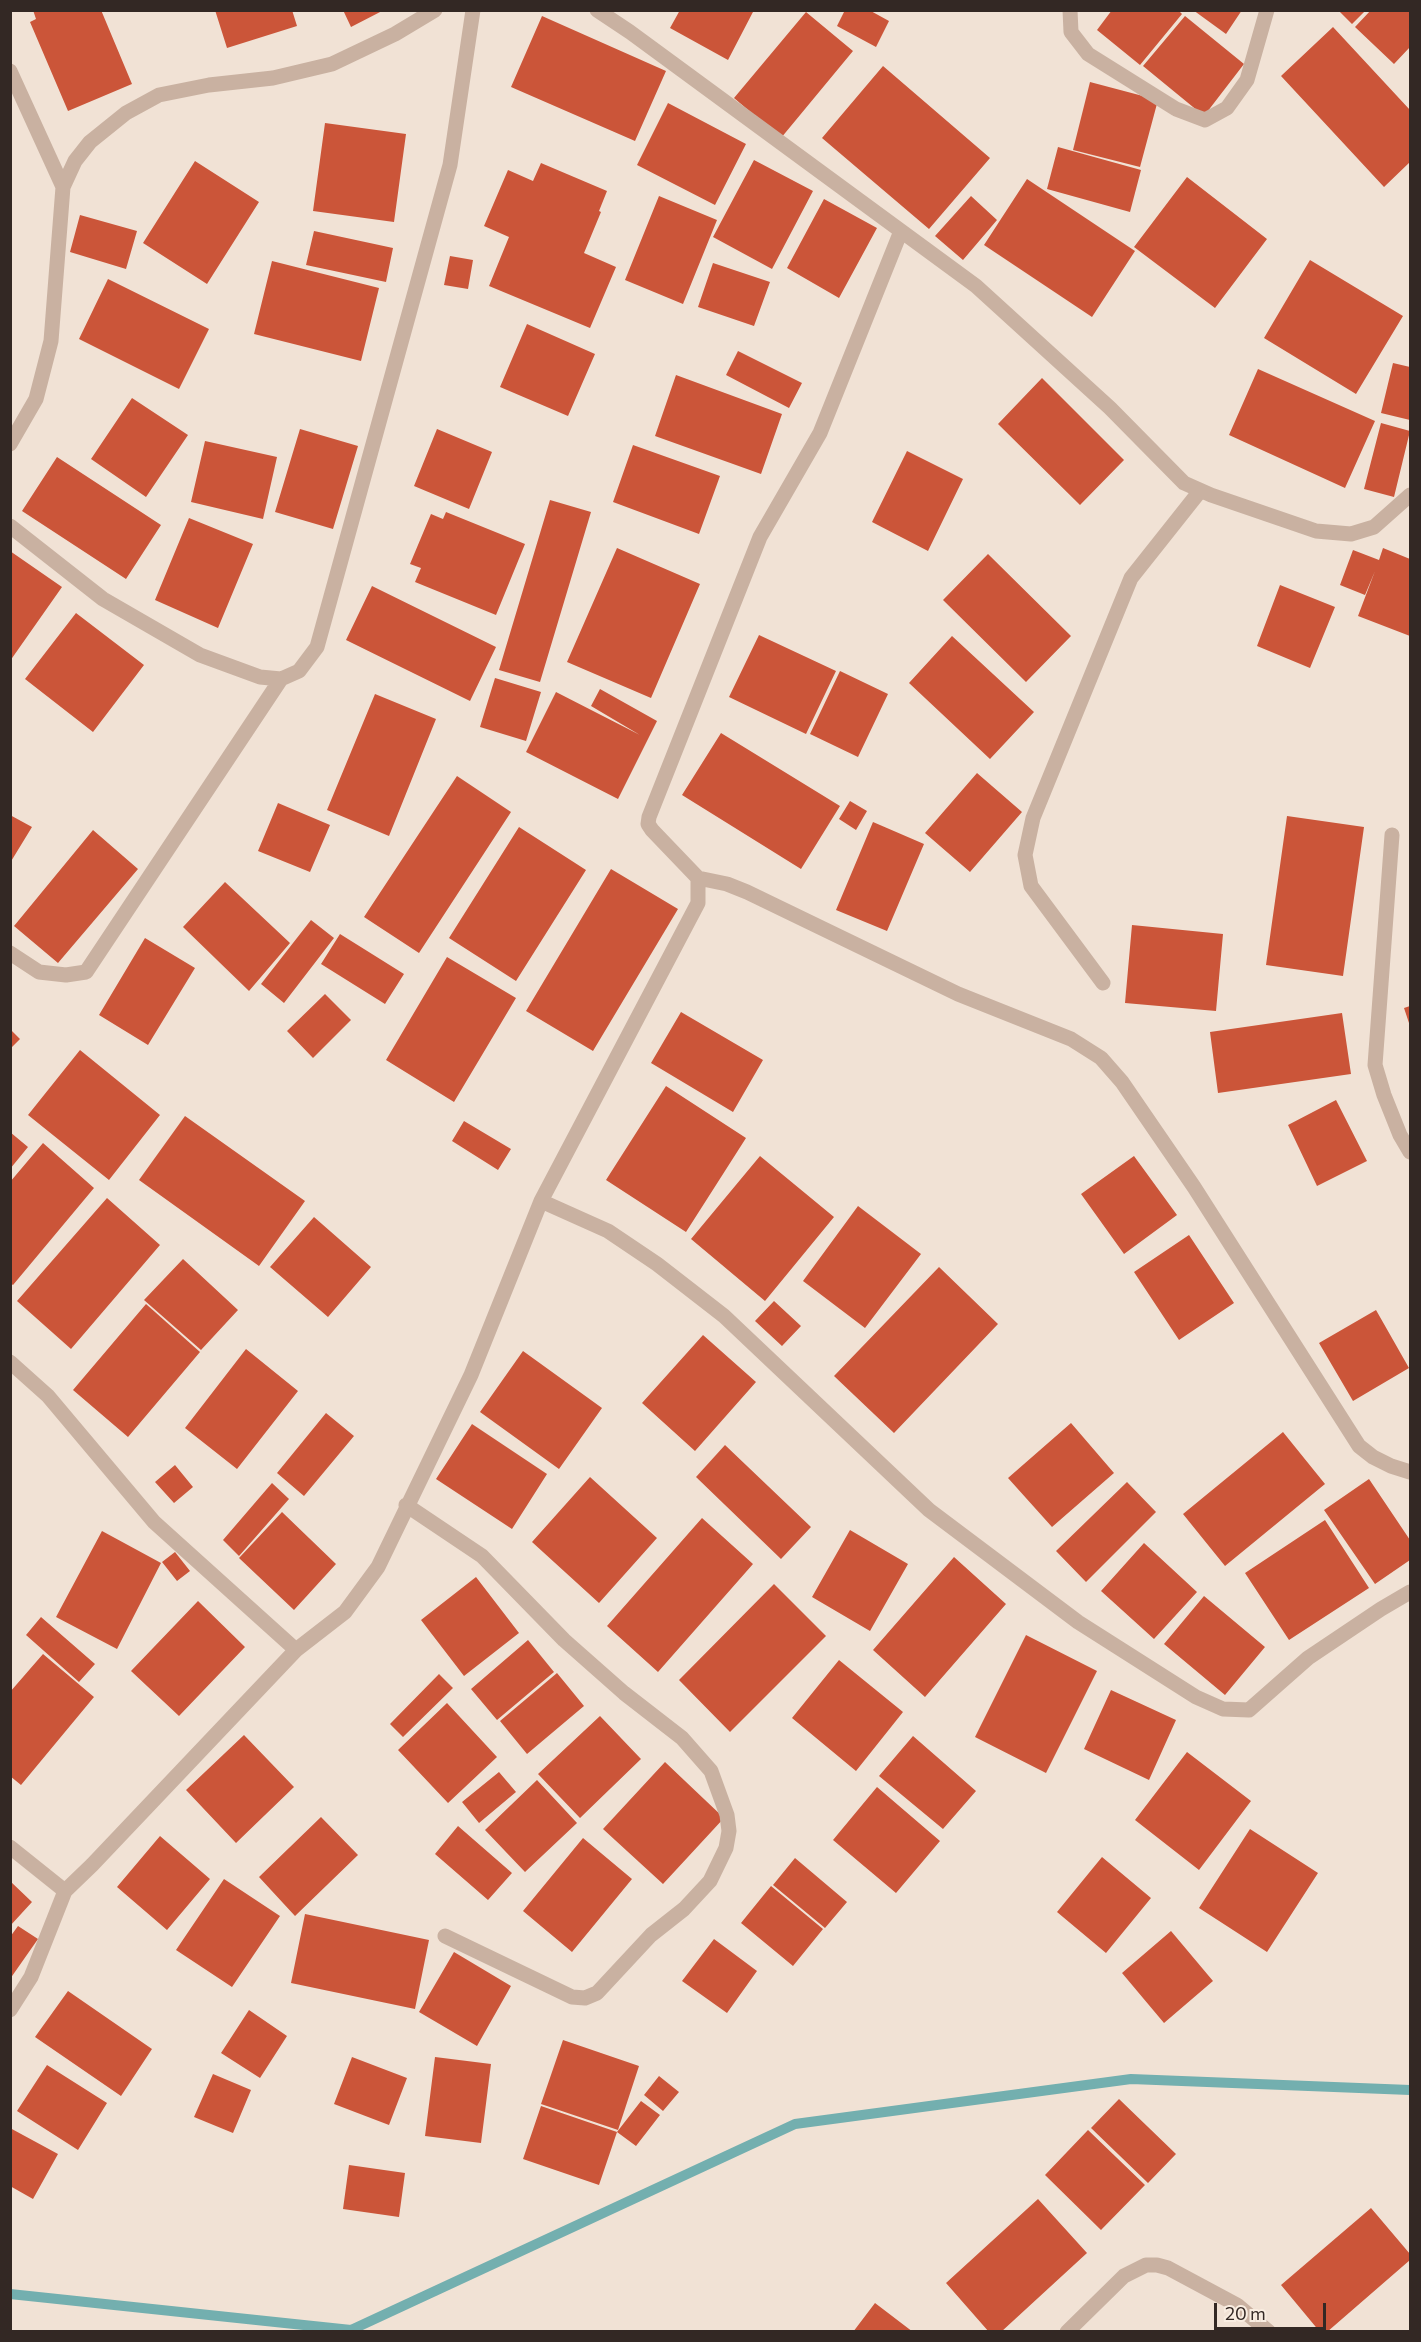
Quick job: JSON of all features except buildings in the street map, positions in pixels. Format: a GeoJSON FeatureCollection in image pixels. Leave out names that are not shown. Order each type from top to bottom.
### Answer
{"type":"FeatureCollection","features":[{"type":"Feature","properties":{"kind":"street"},"geometry":{"type":"LineString","coordinates":[[10,444],[36,399],[51,341],[63,188],[75,161],[90,142],[126,113],[159,95],[273,78],[332,64],[395,34],[435,10]]}},
{"type":"Feature","properties":{"kind":"street"},"geometry":{"type":"LineString","coordinates":[[10,526],[103,599],[200,656],[260,677],[281,679],[299,671],[316,647],[450,165],[473,10]]}},
{"type":"Feature","properties":{"kind":"street"},"geometry":{"type":"LineString","coordinates":[[597,10],[976,286],[1110,408],[1184,483],[1316,531],[1351,534],[1374,527],[1410,495]]}},
{"type":"Feature","properties":{"kind":"street"},"geometry":{"type":"LineString","coordinates":[[1070,10],[1071,32],[1088,54],[1176,109],[1205,120],[1227,108],[1247,80],[1268,10]]}},
{"type":"Feature","properties":{"kind":"street"},"geometry":{"type":"LineString","coordinates":[[10,71],[63,188]]}},
{"type":"Feature","properties":{"kind":"street"},"geometry":{"type":"LineString","coordinates":[[901,231],[820,433],[760,537],[648,824],[698,878],[727,884],[747,892],[958,994],[1071,1039],[1101,1058],[1117,1076],[1194,1187],[1359,1446],[1390,1466],[1410,1472]]}},
{"type":"Feature","properties":{"kind":"street"},"geometry":{"type":"LineString","coordinates":[[1103,983],[1031,886],[1025,855],[1033,818],[1131,578],[1200,490]]}},
{"type":"Feature","properties":{"kind":"street"},"geometry":{"type":"LineString","coordinates":[[10,953],[39,972],[66,975],[87,972],[281,679]]}},
{"type":"Feature","properties":{"kind":"street"},"geometry":{"type":"LineString","coordinates":[[1392,835],[1376,1065],[1384,1095],[1400,1135],[1410,1152]]}},
{"type":"Feature","properties":{"kind":"street"},"geometry":{"type":"LineString","coordinates":[[10,2010],[31,1977],[64,1891],[92,1865],[296,1650],[345,1612],[378,1567],[406,1505],[471,1375],[541,1201],[698,903],[698,878]]}},
{"type":"Feature","properties":{"kind":"street"},"geometry":{"type":"LineString","coordinates":[[541,1201],[608,1231],[657,1264],[724,1316],[929,1510],[1078,1622],[1196,1697],[1223,1709],[1249,1710],[1308,1658],[1410,1592]]}},
{"type":"Feature","properties":{"kind":"street"},"geometry":{"type":"LineString","coordinates":[[10,1362],[48,1396],[154,1522],[296,1650]]}},
{"type":"Feature","properties":{"kind":"street"},"geometry":{"type":"LineString","coordinates":[[406,1505],[482,1556],[564,1640],[624,1693],[682,1738],[711,1771],[727,1815],[729,1831],[726,1848],[710,1881],[684,1909],[651,1935],[597,1993],[585,1998],[572,1997],[445,1936]]}},
{"type":"Feature","properties":{"kind":"street"},"geometry":{"type":"LineString","coordinates":[[10,1847],[64,1891]]}},
{"type":"Feature","properties":{"kind":"street"},"geometry":{"type":"LineString","coordinates":[[1066,2331],[1124,2276],[1146,2265],[1168,2268],[1237,2305],[1269,2331]]}},
{"type":"Feature","properties":{"kind":"waterway"},"geometry":{"type":"LineString","coordinates":[[10,2294],[351,2330],[795,2124],[1131,2079],[1410,2090]]}}]}
